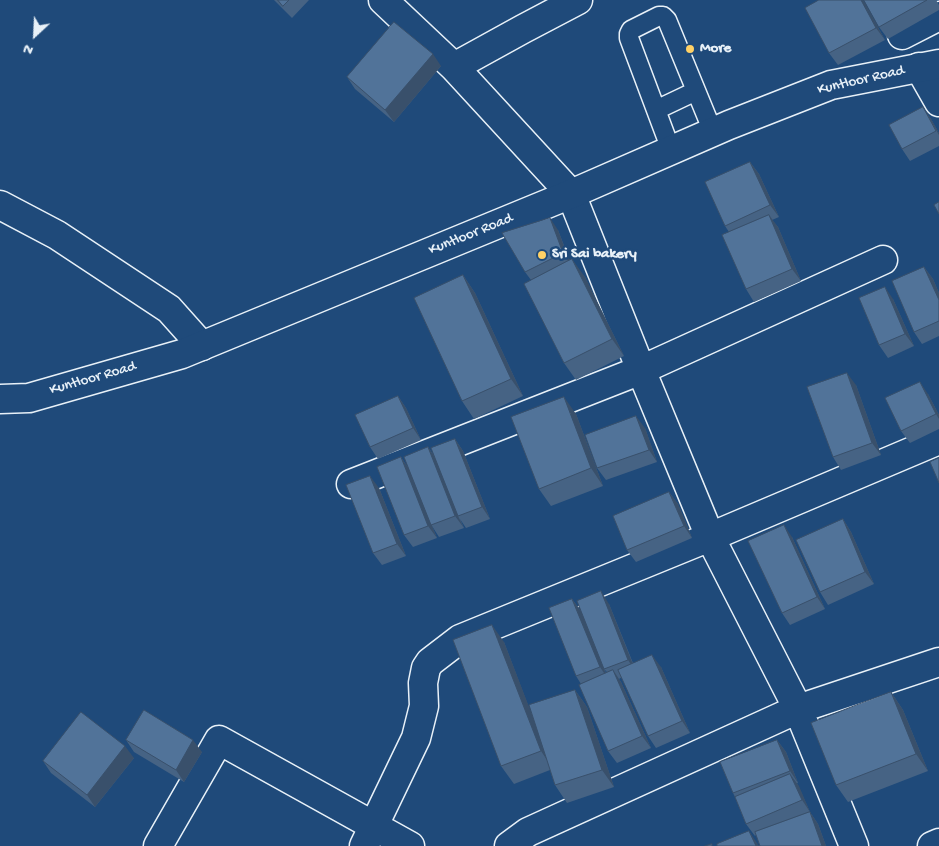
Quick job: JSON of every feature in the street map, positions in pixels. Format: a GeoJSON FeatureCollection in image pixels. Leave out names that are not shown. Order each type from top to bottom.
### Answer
{"type":"FeatureCollection","features":[{"type":"Feature","properties":{"kind":"street"},"geometry":{"type":"LineString","coordinates":[[383,0],[454,67],[571,194],[710,537],[798,709],[854,846]]}},
{"type":"Feature","properties":{"kind":"street"},"geometry":{"type":"LineString","coordinates":[[454,67],[578,0]]}},
{"type":"Feature","properties":{"kind":"street"},"geometry":{"type":"LineString","coordinates":[[902,35],[939,16]]}},
{"type":"Feature","properties":{"kind":"street"},"geometry":{"type":"LineString","coordinates":[[929,65],[939,102]]}},
{"type":"Feature","properties":{"kind":"street","name":"Kuntloor Road"},"geometry":{"type":"LineString","coordinates":[[0,399],[29,398],[182,354],[571,194],[713,132],[831,85],[929,65]]}},
{"type":"Feature","properties":{"kind":"street"},"geometry":{"type":"LineString","coordinates":[[0,205],[57,235],[169,309],[202,346]]}},
{"type":"Feature","properties":{"kind":"street"},"geometry":{"type":"LineString","coordinates":[[351,484],[641,370],[883,260]]}},
{"type":"Feature","properties":{"kind":"street"},"geometry":{"type":"LineString","coordinates":[[369,836],[416,738],[424,706],[424,676],[426,668],[430,662],[460,640],[939,440]]}},
{"type":"Feature","properties":{"kind":"street"},"geometry":{"type":"LineString","coordinates":[[509,846],[528,832],[798,709],[939,662]]}},
{"type":"Feature","properties":{"kind":"street"},"geometry":{"type":"LineString","coordinates":[[158,846],[219,740],[369,836],[410,846]]}},
{"type":"Feature","properties":{"kind":"street"},"geometry":{"type":"LineString","coordinates":[[932,846],[939,843]]}},
{"type":"Feature","properties":{"kind":"lane"},"geometry":{"type":"LineString","coordinates":[[671,150],[629,38],[631,30],[659,16],[663,16],[667,20],[713,132]]}},
{"type":"Feature","properties":{"kind":"lane"},"geometry":{"type":"LineString","coordinates":[[656,110],[696,91]]}},
{"type":"Feature","properties":{"kind":"building"},"geometry":{"type":"Polygon","coordinates":[[[278,0],[289,0],[283,6],[278,0]]]}},
{"type":"Feature","properties":{"kind":"building"},"geometry":{"type":"Polygon","coordinates":[[[819,0],[861,0],[876,28],[829,53],[805,8],[819,0]]]}},
{"type":"Feature","properties":{"kind":"building"},"geometry":{"type":"Polygon","coordinates":[[[864,0],[927,0],[879,27],[864,0]]]}},
{"type":"Feature","properties":{"kind":"building"},"geometry":{"type":"Polygon","coordinates":[[[394,22],[433,54],[385,110],[347,77],[394,22]]]}},
{"type":"Feature","properties":{"kind":"building"},"geometry":{"type":"Polygon","coordinates":[[[923,107],[936,131],[902,149],[889,125],[923,107]]]}},
{"type":"Feature","properties":{"kind":"building"},"geometry":{"type":"Polygon","coordinates":[[[750,162],[770,205],[725,226],[705,182],[750,162]]]}},
{"type":"Feature","properties":{"kind":"building"},"geometry":{"type":"Polygon","coordinates":[[[939,202],[939,214],[934,205],[939,202]]]}},
{"type":"Feature","properties":{"kind":"building"},"geometry":{"type":"Polygon","coordinates":[[[769,215],[792,269],[746,289],[722,235],[769,215]]]}},
{"type":"Feature","properties":{"kind":"building","name":"Sri Sai bakery"},"geometry":{"type":"Polygon","coordinates":[[[550,218],[563,253],[525,272],[502,233],[550,218]]]}},
{"type":"Feature","properties":{"kind":"building"},"geometry":{"type":"Polygon","coordinates":[[[572,259],[612,339],[564,363],[524,284],[572,259]]]}},
{"type":"Feature","properties":{"kind":"building"},"geometry":{"type":"Polygon","coordinates":[[[924,267],[939,300],[939,321],[914,332],[892,281],[924,267]]]}},
{"type":"Feature","properties":{"kind":"building"},"geometry":{"type":"Polygon","coordinates":[[[463,275],[511,379],[462,401],[414,298],[463,275]]]}},
{"type":"Feature","properties":{"kind":"building"},"geometry":{"type":"Polygon","coordinates":[[[885,287],[905,334],[879,345],[859,298],[885,287]]]}},
{"type":"Feature","properties":{"kind":"building"},"geometry":{"type":"Polygon","coordinates":[[[847,373],[872,443],[833,457],[807,387],[847,373]]]}},
{"type":"Feature","properties":{"kind":"building"},"geometry":{"type":"Polygon","coordinates":[[[920,382],[936,414],[901,431],[885,398],[920,382]]]}},
{"type":"Feature","properties":{"kind":"building"},"geometry":{"type":"Polygon","coordinates":[[[398,396],[413,428],[370,447],[355,415],[398,396]]]}},
{"type":"Feature","properties":{"kind":"building"},"geometry":{"type":"Polygon","coordinates":[[[564,397],[591,468],[539,489],[511,417],[564,397]]]}},
{"type":"Feature","properties":{"kind":"building"},"geometry":{"type":"Polygon","coordinates":[[[636,416],[649,450],[597,468],[585,435],[636,416]]]}},
{"type":"Feature","properties":{"kind":"building"},"geometry":{"type":"Polygon","coordinates":[[[455,439],[482,507],[458,516],[431,448],[455,439]]]}},
{"type":"Feature","properties":{"kind":"building"},"geometry":{"type":"Polygon","coordinates":[[[428,447],[455,516],[431,525],[404,457],[428,447]]]}},
{"type":"Feature","properties":{"kind":"building"},"geometry":{"type":"Polygon","coordinates":[[[401,457],[428,526],[404,535],[377,467],[401,457]]]}},
{"type":"Feature","properties":{"kind":"building"},"geometry":{"type":"Polygon","coordinates":[[[939,458],[939,483],[930,462],[939,458]]]}},
{"type":"Feature","properties":{"kind":"building"},"geometry":{"type":"Polygon","coordinates":[[[370,476],[397,544],[373,553],[346,485],[370,476]]]}},
{"type":"Feature","properties":{"kind":"building"},"geometry":{"type":"Polygon","coordinates":[[[669,492],[684,526],[627,550],[613,516],[669,492]]]}},
{"type":"Feature","properties":{"kind":"building"},"geometry":{"type":"Polygon","coordinates":[[[843,519],[865,572],[820,592],[796,540],[843,519]]]}},
{"type":"Feature","properties":{"kind":"building"},"geometry":{"type":"Polygon","coordinates":[[[784,525],[817,597],[782,613],[748,541],[784,525]]]}},
{"type":"Feature","properties":{"kind":"building"},"geometry":{"type":"Polygon","coordinates":[[[601,591],[628,660],[604,669],[577,601],[601,591]]]}},
{"type":"Feature","properties":{"kind":"building"},"geometry":{"type":"Polygon","coordinates":[[[572,599],[600,667],[576,676],[549,608],[572,599]]]}},
{"type":"Feature","properties":{"kind":"building"},"geometry":{"type":"Polygon","coordinates":[[[492,625],[541,751],[501,766],[453,640],[492,625]]]}},
{"type":"Feature","properties":{"kind":"building"},"geometry":{"type":"Polygon","coordinates":[[[652,655],[682,721],[648,736],[618,670],[652,655]]]}},
{"type":"Feature","properties":{"kind":"building"},"geometry":{"type":"Polygon","coordinates":[[[613,670],[642,736],[608,751],[579,685],[613,670]]]}},
{"type":"Feature","properties":{"kind":"building"},"geometry":{"type":"Polygon","coordinates":[[[575,690],[602,770],[555,785],[529,705],[575,690]]]}},
{"type":"Feature","properties":{"kind":"building"},"geometry":{"type":"Polygon","coordinates":[[[891,692],[916,754],[836,785],[811,723],[891,692]]]}},
{"type":"Feature","properties":{"kind":"building"},"geometry":{"type":"Polygon","coordinates":[[[144,710],[193,740],[176,770],[126,740],[144,710]]]}},
{"type":"Feature","properties":{"kind":"building"},"geometry":{"type":"Polygon","coordinates":[[[81,712],[125,746],[87,795],[43,761],[81,712]]]}},
{"type":"Feature","properties":{"kind":"building"},"geometry":{"type":"Polygon","coordinates":[[[777,740],[790,771],[733,793],[720,762],[777,740]]]}},
{"type":"Feature","properties":{"kind":"building"},"geometry":{"type":"Polygon","coordinates":[[[790,774],[802,800],[746,824],[735,797],[790,774]]]}},
{"type":"Feature","properties":{"kind":"building"},"geometry":{"type":"Polygon","coordinates":[[[810,812],[822,846],[760,846],[755,832],[810,812]]]}},
{"type":"Feature","properties":{"kind":"building"},"geometry":{"type":"Polygon","coordinates":[[[749,831],[756,846],[717,846],[717,844],[749,831]]]}},
{"type":"Feature","properties":{"kind":"place","name":"More"},"geometry":{"type":"Point","coordinates":[690,49]}},
{"type":"Feature","properties":{"kind":"place","name":"Sri Sai bakery"},"geometry":{"type":"Point","coordinates":[542,255]}}]}
